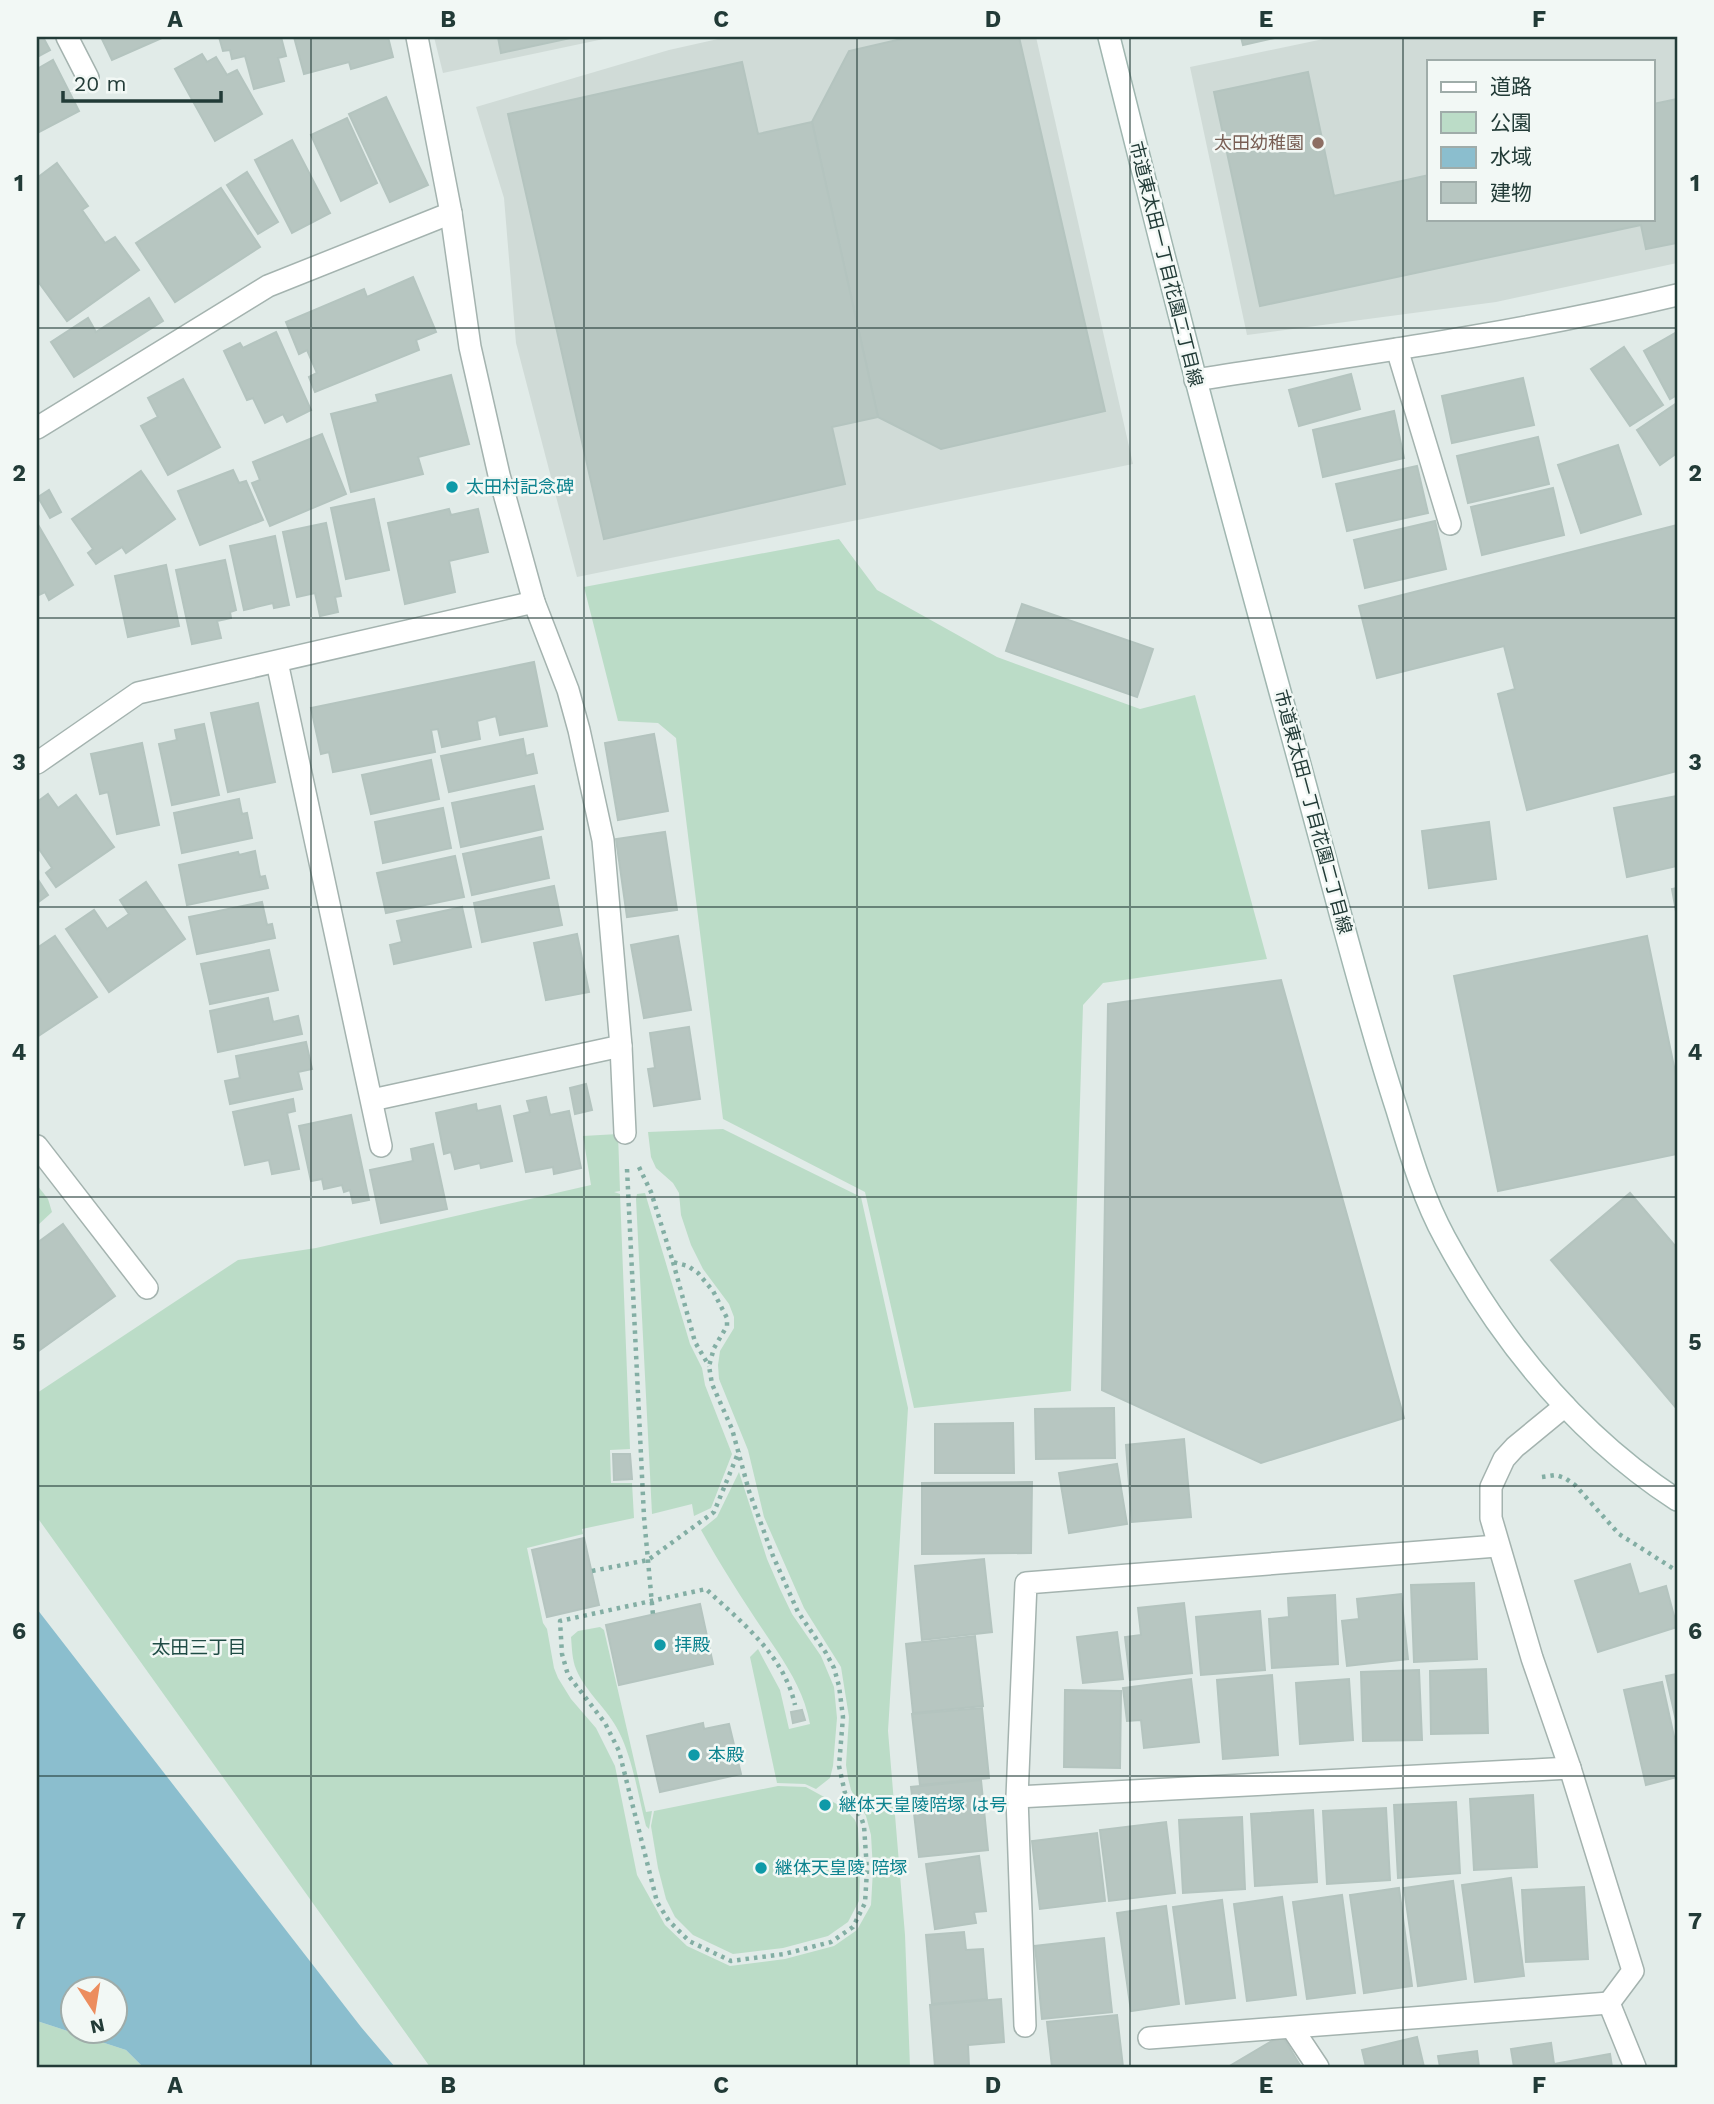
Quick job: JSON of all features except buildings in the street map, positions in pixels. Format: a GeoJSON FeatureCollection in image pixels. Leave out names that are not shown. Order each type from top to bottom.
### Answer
{"type":"FeatureCollection","features":[{"type":"Feature","properties":{"kind":"street"},"geometry":{"type":"LineString","coordinates":[[67,37],[88,78]]}},
{"type":"Feature","properties":{"kind":"street"},"geometry":{"type":"LineString","coordinates":[[418,37],[451,213],[470,347],[499,475],[534,602],[568,691],[603,840],[621,1046],[625,1139]]}},
{"type":"Feature","properties":{"kind":"street","name":"市道東太田一丁目花園二丁目線"},"geometry":{"type":"LineString","coordinates":[[1109,37],[1195,380],[1352,958],[1387,1080],[1429,1206],[1444,1238],[1480,1298],[1526,1362],[1564,1406],[1625,1464],[1677,1500]]}},
{"type":"Feature","properties":{"kind":"street"},"geometry":{"type":"LineString","coordinates":[[37,428],[268,286],[451,213]]}},
{"type":"Feature","properties":{"kind":"street"},"geometry":{"type":"LineString","coordinates":[[1195,380],[1598,314],[1677,295]]}},
{"type":"Feature","properties":{"kind":"street"},"geometry":{"type":"LineString","coordinates":[[1397,349],[1450,524]]}},
{"type":"Feature","properties":{"kind":"street"},"geometry":{"type":"LineString","coordinates":[[37,763],[138,693],[534,602]]}},
{"type":"Feature","properties":{"kind":"street"},"geometry":{"type":"LineString","coordinates":[[277,662],[381,1146]]}},
{"type":"Feature","properties":{"kind":"street"},"geometry":{"type":"LineString","coordinates":[[372,1100],[621,1046]]}},
{"type":"Feature","properties":{"kind":"street"},"geometry":{"type":"LineString","coordinates":[[37,1146],[147,1288]]}},
{"type":"Feature","properties":{"kind":"street"},"geometry":{"type":"LineString","coordinates":[[1149,2038],[1609,2003],[1633,1970],[1497,1546],[1489,1502],[1496,1472],[1515,1447],[1564,1406]]}},
{"type":"Feature","properties":{"kind":"street"},"geometry":{"type":"LineString","coordinates":[[1025,2026],[1017,1797],[1026,1583],[1497,1546]]}},
{"type":"Feature","properties":{"kind":"street"},"geometry":{"type":"LineString","coordinates":[[1017,1797],[1570,1769]]}},
{"type":"Feature","properties":{"kind":"street"},"geometry":{"type":"LineString","coordinates":[[1609,2003],[1635,2067]]}},
{"type":"Feature","properties":{"kind":"street"},"geometry":{"type":"LineString","coordinates":[[1292,2028],[1318,2067]]}},
{"type":"Feature","properties":{"kind":"path"},"geometry":{"type":"LineString","coordinates":[[625,1139],[651,1192],[695,1342],[709,1366],[712,1384],[732,1429],[749,1491],[773,1556],[798,1612],[827,1653],[839,1686],[843,1717],[841,1773],[845,1793],[864,1826],[867,1870],[865,1903],[853,1927],[831,1942],[784,1954],[732,1961],[690,1941],[669,1921],[657,1902],[619,1751],[605,1723],[568,1675],[562,1654],[560,1621],[706,1589],[761,1641],[786,1679],[795,1705]]}},
{"type":"Feature","properties":{"kind":"path"},"geometry":{"type":"LineString","coordinates":[[625,1139],[653,1615]]}},
{"type":"Feature","properties":{"kind":"path"},"geometry":{"type":"LineString","coordinates":[[673,1262],[688,1266],[698,1273],[713,1291],[727,1318],[727,1326],[714,1348],[709,1366]]}},
{"type":"Feature","properties":{"kind":"path"},"geometry":{"type":"LineString","coordinates":[[592,1572],[648,1560],[715,1512],[739,1451]]}},
{"type":"Feature","properties":{"kind":"path"},"geometry":{"type":"LineString","coordinates":[[1538,1479],[1547,1475],[1565,1478],[1576,1485],[1619,1534],[1677,1571]]}},
{"type":"Feature","properties":{"kind":"shaded area"},"geometry":{"type":"Polygon","coordinates":[[[434,37],[613,37],[443,73],[434,37]]]}},
{"type":"Feature","properties":{"kind":"shaded area"},"geometry":{"type":"Polygon","coordinates":[[[727,37],[1036,37],[1133,464],[577,577],[516,343],[504,198],[476,107],[669,50],[727,37]]]}},
{"type":"Feature","properties":{"kind":"shaded area","name":"太田幼稚園"},"geometry":{"type":"Polygon","coordinates":[[[1333,37],[1677,37],[1677,263],[1496,302],[1247,335],[1190,67],[1333,37]]]}},
{"type":"Feature","properties":{"kind":"green space"},"geometry":{"type":"Polygon","coordinates":[[[839,539],[877,590],[997,657],[1140,709],[1195,695],[1267,959],[1103,983],[1083,1005],[1071,1391],[914,1408],[865,1192],[723,1119],[676,738],[658,723],[618,721],[584,587],[839,539]]]}},
{"type":"Feature","properties":{"kind":"green space"},"geometry":{"type":"Polygon","coordinates":[[[723,1129],[861,1197],[908,1408],[888,1731],[905,1935],[910,2067],[430,2067],[37,1517],[37,1393],[238,1260],[316,1248],[591,1185],[583,1136],[618,1134],[620,1191],[614,1192],[620,1194],[630,1449],[610,1450],[611,1483],[632,1483],[634,1518],[582,1529],[583,1534],[527,1548],[554,1668],[571,1699],[596,1728],[615,1766],[637,1875],[665,1925],[687,1946],[730,1966],[785,1959],[834,1946],[857,1930],[871,1905],[873,1870],[871,1835],[866,1816],[851,1790],[848,1778],[846,1765],[849,1717],[841,1667],[804,1608],[764,1517],[748,1450],[719,1379],[720,1351],[734,1328],[734,1317],[729,1304],[703,1269],[691,1245],[681,1215],[679,1193],[673,1183],[656,1168],[651,1157],[648,1132],[723,1129]]]}},
{"type":"Feature","properties":{"kind":"green space"},"geometry":{"type":"Polygon","coordinates":[[[37,1185],[48,1199],[52,1212],[37,1226],[37,1185]]]}},
{"type":"Feature","properties":{"kind":"green space"},"geometry":{"type":"Polygon","coordinates":[[[645,1193],[690,1344],[702,1368],[705,1385],[732,1454],[711,1508],[694,1516],[692,1504],[652,1514],[636,1199],[637,1194],[645,1193]]]}},
{"type":"Feature","properties":{"kind":"green space"},"geometry":{"type":"Polygon","coordinates":[[[739,1472],[767,1559],[780,1589],[792,1614],[821,1656],[834,1687],[837,1718],[833,1766],[830,1778],[816,1789],[805,1784],[777,1783],[750,1657],[758,1649],[780,1690],[789,1729],[810,1724],[805,1704],[788,1668],[701,1530],[717,1517],[739,1472]]]}},
{"type":"Feature","properties":{"kind":"green space"},"geometry":{"type":"Polygon","coordinates":[[[600,1627],[604,1630],[646,1812],[652,1811],[649,1829],[619,1732],[585,1686],[574,1661],[571,1637],[578,1631],[600,1627]]]}},
{"type":"Feature","properties":{"kind":"green space"},"geometry":{"type":"Polygon","coordinates":[[[778,1786],[806,1787],[844,1808],[855,1820],[858,1828],[860,1868],[859,1901],[848,1922],[828,1936],[783,1948],[733,1954],[693,1935],[675,1917],[666,1899],[658,1868],[651,1826],[654,1811],[778,1786]]]}},
{"type":"Feature","properties":{"kind":"green space"},"geometry":{"type":"Polygon","coordinates":[[[37,2021],[60,2028],[60,2044],[108,2044],[126,2050],[143,2067],[37,2067],[37,2021]]]}},
{"type":"Feature","properties":{"kind":"water"},"geometry":{"type":"Polygon","coordinates":[[[37,1609],[361,2027],[395,2067],[143,2067],[126,2050],[108,2044],[130,2044],[130,1974],[60,1974],[60,2028],[37,2021],[37,1609]]]}},
{"type":"Feature","properties":{"kind":"place","name":"太田幼稚園"},"geometry":{"type":"Point","coordinates":[1318,143]}},
{"type":"Feature","properties":{"kind":"place","name":"太田村記念碑"},"geometry":{"type":"Point","coordinates":[452,487]}},
{"type":"Feature","properties":{"kind":"place","name":"拝殿"},"geometry":{"type":"Point","coordinates":[660,1645]}},
{"type":"Feature","properties":{"kind":"place","name":"本殿"},"geometry":{"type":"Point","coordinates":[694,1755]}},
{"type":"Feature","properties":{"kind":"place","name":"継体天皇陵陪塚 は号"},"geometry":{"type":"Point","coordinates":[825,1805]}},
{"type":"Feature","properties":{"kind":"place","name":"継体天皇陵 陪塚"},"geometry":{"type":"Point","coordinates":[761,1868]}},
{"type":"Feature","properties":{"kind":"district","name":"太田三丁目"},"geometry":{"type":"Point","coordinates":[199,1647]}}]}
